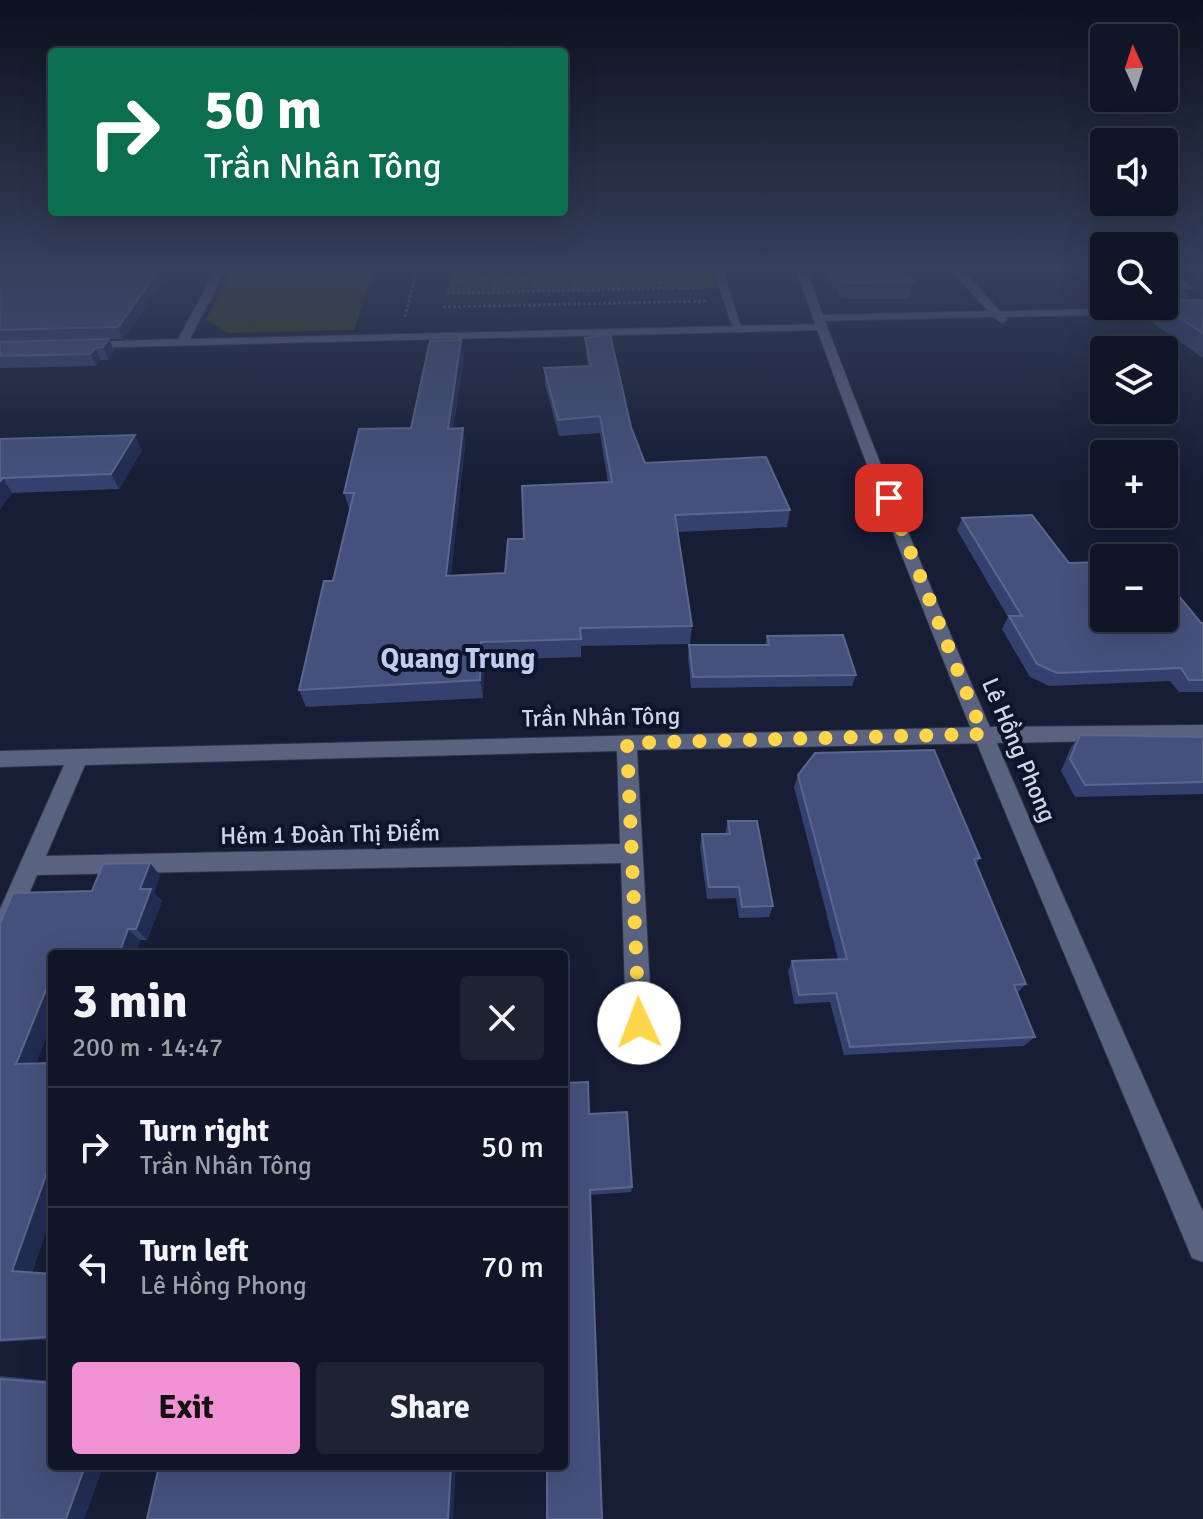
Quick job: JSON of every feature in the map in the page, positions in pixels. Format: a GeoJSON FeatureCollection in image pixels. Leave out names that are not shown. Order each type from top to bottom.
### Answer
{"type":"FeatureCollection","features":[{"type":"Feature","properties":{"kind":"street"},"geometry":{"type":"LineString","coordinates":[[76,345],[319,338]]}},
{"type":"Feature","properties":{"kind":"street","name":"Lê Hồng Phong"},"geometry":{"type":"LineString","coordinates":[[825,338],[983,734],[1203,1247]]}},
{"type":"Feature","properties":{"kind":"street","name":"Trần Nhân Tông"},"geometry":{"type":"LineString","coordinates":[[0,759],[983,734],[1203,732]]}},
{"type":"Feature","properties":{"kind":"street"},"geometry":{"type":"LineString","coordinates":[[627,743],[639,1023]]}},
{"type":"Feature","properties":{"kind":"street"},"geometry":{"type":"LineString","coordinates":[[0,935],[78,757]]}},
{"type":"Feature","properties":{"kind":"street","name":"Hẻm 1 Đoàn Thị Điểm"},"geometry":{"type":"LineString","coordinates":[[30,866],[631,853]]}},
{"type":"Feature","properties":{"kind":"building"},"geometry":{"type":"Polygon","coordinates":[[[585,338],[611,338],[631,427],[645,463],[766,457],[790,510],[675,515],[692,626],[580,628],[581,639],[481,642],[480,680],[299,690],[324,581],[333,581],[354,493],[344,493],[359,429],[411,428],[430,341],[461,340],[448,429],[463,428],[446,576],[505,573],[508,539],[524,539],[522,486],[612,482],[600,416],[558,420],[544,368],[591,366],[585,338]]]}},
{"type":"Feature","properties":{"kind":"building"},"geometry":{"type":"Polygon","coordinates":[[[109,339],[103,347],[95,348],[90,354],[0,356],[0,342],[109,339]]]}},
{"type":"Feature","properties":{"kind":"building"},"geometry":{"type":"Polygon","coordinates":[[[135,435],[111,474],[3,478],[0,481],[0,439],[135,435]]]}},
{"type":"Feature","properties":{"kind":"building"},"geometry":{"type":"Polygon","coordinates":[[[1032,515],[1069,563],[1090,562],[1090,632],[1178,632],[1178,595],[1203,623],[1203,680],[1189,680],[1181,668],[1057,673],[1037,664],[1009,616],[1022,616],[962,518],[1032,515]]]}},
{"type":"Feature","properties":{"kind":"building"},"geometry":{"type":"Polygon","coordinates":[[[843,635],[856,675],[693,677],[689,645],[769,645],[767,636],[843,635]]]}},
{"type":"Feature","properties":{"kind":"building"},"geometry":{"type":"Polygon","coordinates":[[[1080,735],[1203,737],[1203,782],[1085,785],[1070,759],[1080,735]]]}},
{"type":"Feature","properties":{"kind":"building"},"geometry":{"type":"Polygon","coordinates":[[[934,750],[980,858],[974,859],[1026,984],[1014,985],[1035,1037],[850,1047],[836,993],[799,995],[792,961],[847,959],[798,775],[815,753],[934,750]]]}},
{"type":"Feature","properties":{"kind":"building"},"geometry":{"type":"Polygon","coordinates":[[[728,821],[757,821],[773,906],[742,907],[739,887],[709,887],[702,834],[730,834],[728,821]]]}},
{"type":"Feature","properties":{"kind":"building"},"geometry":{"type":"Polygon","coordinates":[[[150,863],[140,889],[151,889],[136,929],[128,929],[120,950],[48,950],[48,985],[16,1064],[48,1063],[48,1175],[12,1271],[48,1274],[48,1333],[46,1337],[0,1340],[0,923],[13,893],[92,891],[103,864],[150,863]]]}},
{"type":"Feature","properties":{"kind":"building"},"geometry":{"type":"Polygon","coordinates":[[[588,1082],[589,1114],[627,1112],[632,1187],[590,1190],[602,1519],[547,1519],[547,1470],[568,1470],[568,1083],[588,1082]]]}},
{"type":"Feature","properties":{"kind":"building"},"geometry":{"type":"Polygon","coordinates":[[[0,1379],[48,1383],[48,1470],[84,1470],[66,1519],[0,1519],[0,1379]]]}},
{"type":"Feature","properties":{"kind":"building"},"geometry":{"type":"Polygon","coordinates":[[[158,1470],[451,1470],[448,1519],[147,1519],[158,1470]]]}},
{"type":"Feature","properties":{"kind":"district","name":"Quang Trung"},"geometry":{"type":"Point","coordinates":[458,658]}},
{"type":"Feature","properties":{"kind":"route"},"geometry":{"type":"LineString","coordinates":[[639,1023],[627,743],[983,734],[889,498]]}}]}
